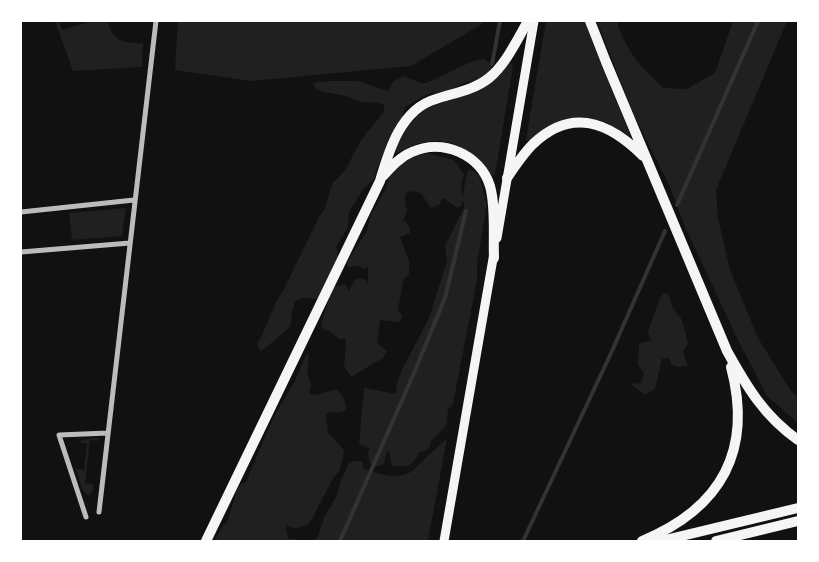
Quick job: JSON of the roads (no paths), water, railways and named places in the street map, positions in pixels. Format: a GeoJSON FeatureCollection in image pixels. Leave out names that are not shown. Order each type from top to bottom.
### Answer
{"type":"FeatureCollection","features":[{"type":"Feature","properties":{"kind":"highway"},"geometry":{"type":"LineString","coordinates":[[206,541],[380,181],[392,145],[409,118],[426,103],[471,88],[490,77],[507,56],[528,21]]}},
{"type":"Feature","properties":{"kind":"highway"},"geometry":{"type":"LineString","coordinates":[[590,21],[727,351],[746,386],[759,404],[774,421],[798,440]]}},
{"type":"Feature","properties":{"kind":"highway"},"geometry":{"type":"LineString","coordinates":[[507,178],[525,153],[537,141],[559,126],[574,123],[590,123],[602,126],[623,137],[646,159]]}},
{"type":"Feature","properties":{"kind":"highway"},"geometry":{"type":"LineString","coordinates":[[380,181],[397,161],[417,149],[447,148],[466,156],[482,172],[489,184],[493,198],[494,258]]}},
{"type":"Feature","properties":{"kind":"highway"},"geometry":{"type":"LineString","coordinates":[[642,541],[670,527],[694,511],[712,492],[726,472],[736,443],[739,417],[738,399],[727,351]]}},
{"type":"Feature","properties":{"kind":"highway"},"geometry":{"type":"LineString","coordinates":[[661,541],[798,508]]}},
{"type":"Feature","properties":{"kind":"highway"},"geometry":{"type":"LineString","coordinates":[[210,541],[216,520]]}},
{"type":"Feature","properties":{"kind":"highway"},"geometry":{"type":"LineString","coordinates":[[716,541],[798,522]]}},
{"type":"Feature","properties":{"kind":"highway"},"geometry":{"type":"LineString","coordinates":[[747,541],[798,522]]}},
{"type":"Feature","properties":{"kind":"main road"},"geometry":{"type":"LineString","coordinates":[[444,541],[534,21]]}},
{"type":"Feature","properties":{"kind":"street"},"geometry":{"type":"LineString","coordinates":[[99,512],[156,21]]}},
{"type":"Feature","properties":{"kind":"street"},"geometry":{"type":"LineString","coordinates":[[21,212],[134,200]]}},
{"type":"Feature","properties":{"kind":"street"},"geometry":{"type":"LineString","coordinates":[[21,252],[130,243]]}},
{"type":"Feature","properties":{"kind":"street"},"geometry":{"type":"LineString","coordinates":[[86,517],[59,435],[108,432]]}},
{"type":"Feature","properties":{"kind":"waterway"},"geometry":{"type":"LineString","coordinates":[[492,64],[500,21]]}},
{"type":"Feature","properties":{"kind":"waterway"},"geometry":{"type":"LineString","coordinates":[[677,205],[758,21]]}},
{"type":"Feature","properties":{"kind":"waterway"},"geometry":{"type":"LineString","coordinates":[[340,541],[445,298],[466,211]]}},
{"type":"Feature","properties":{"kind":"waterway"},"geometry":{"type":"LineString","coordinates":[[523,541],[612,351],[665,231]]}}]}
